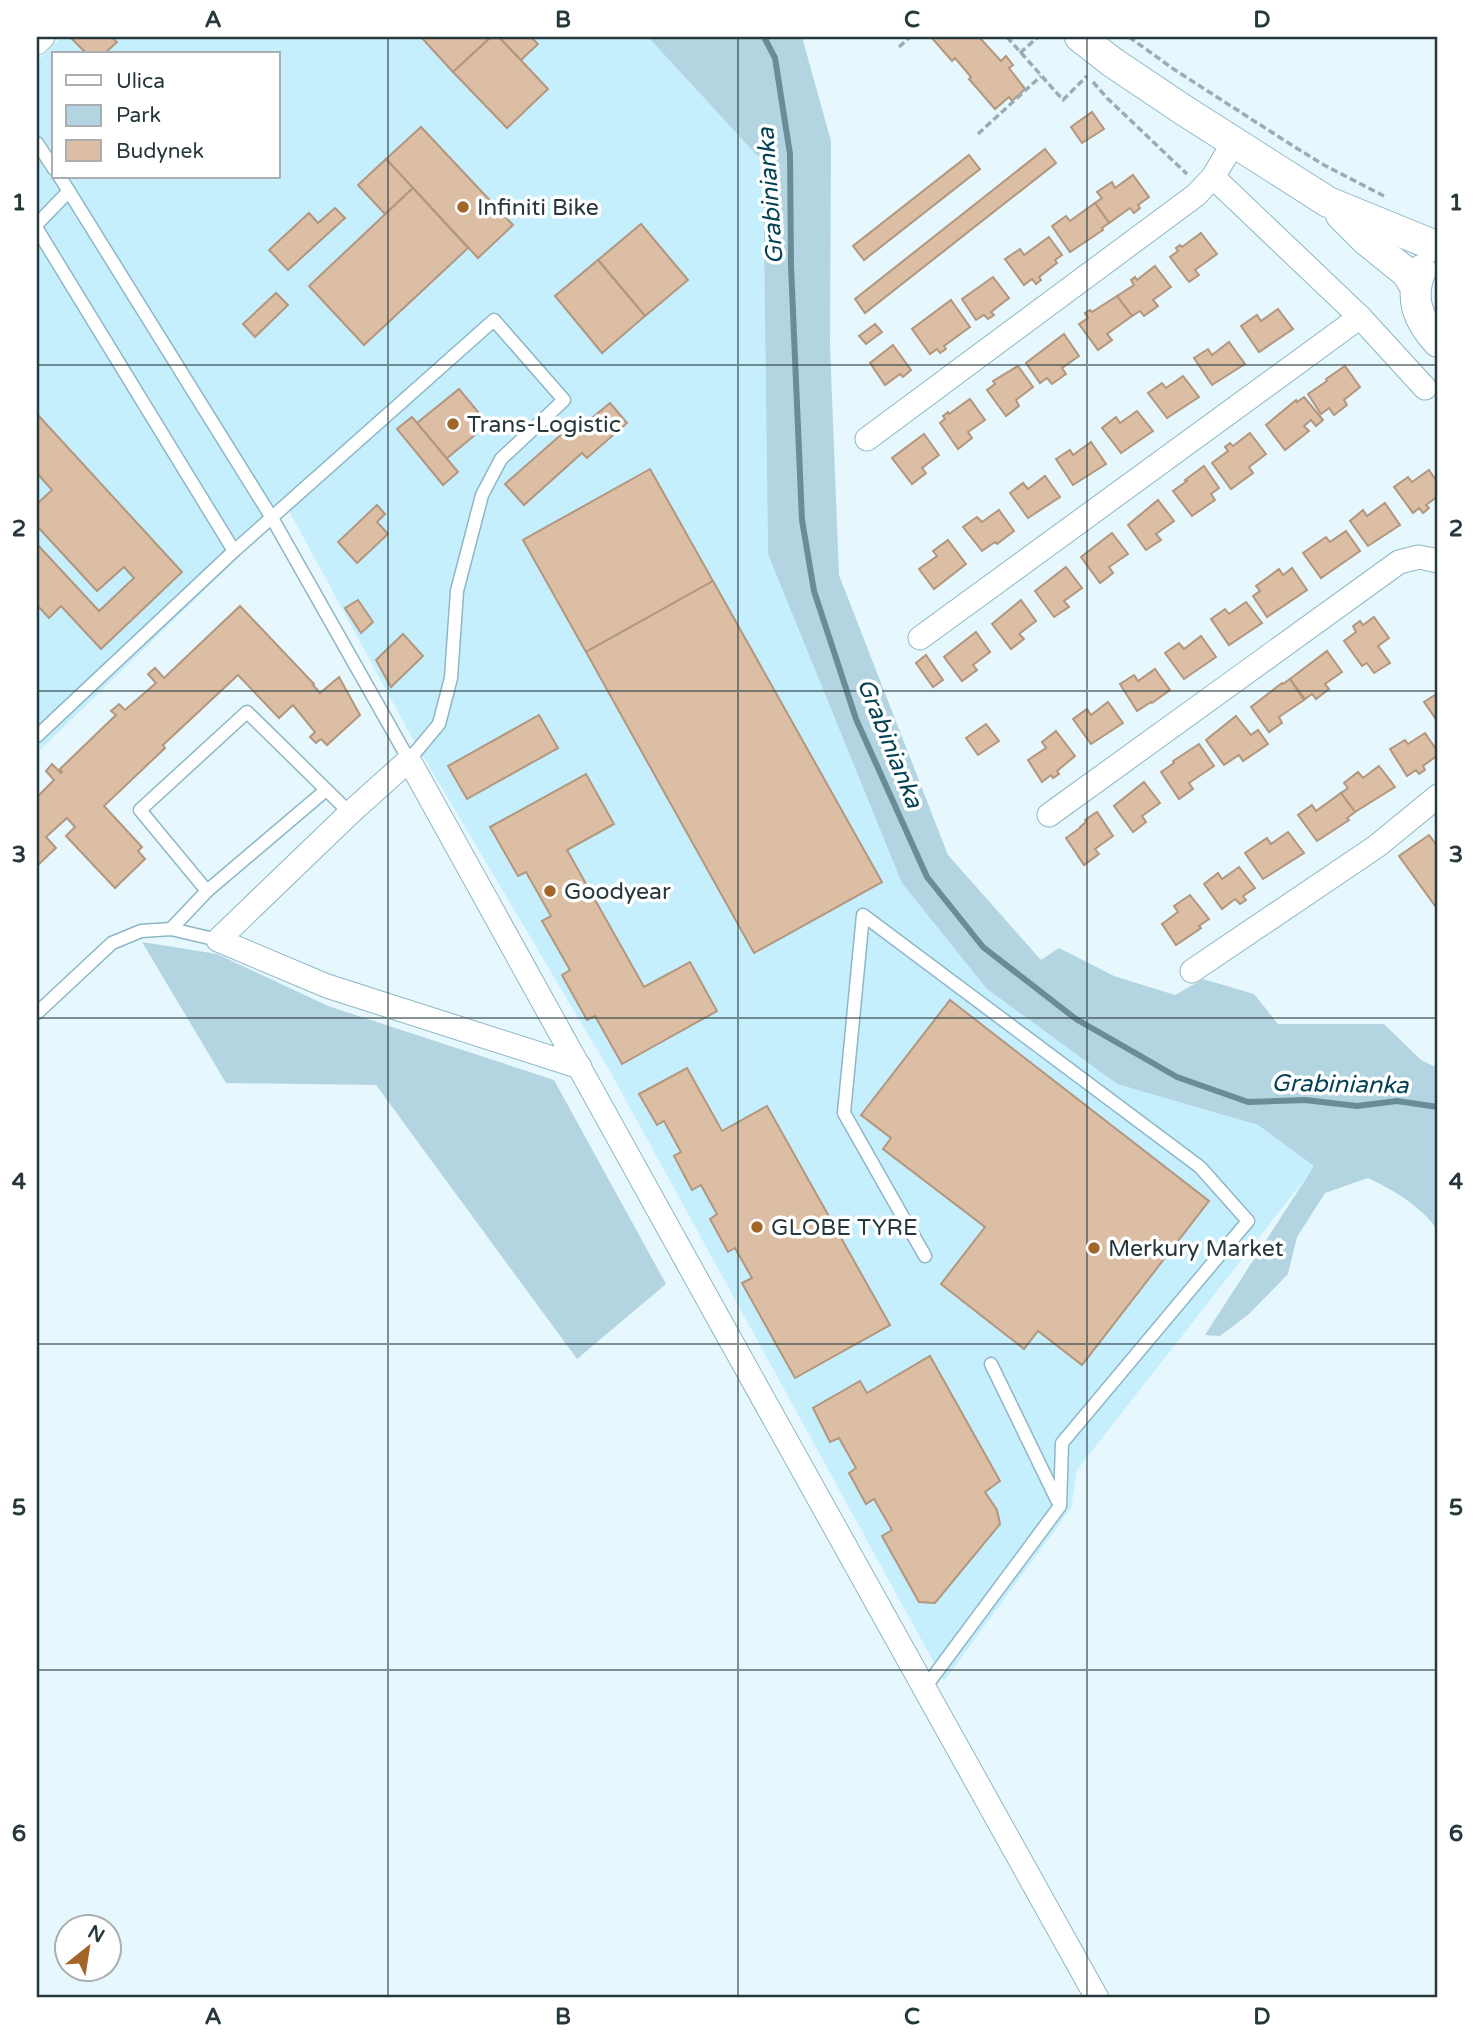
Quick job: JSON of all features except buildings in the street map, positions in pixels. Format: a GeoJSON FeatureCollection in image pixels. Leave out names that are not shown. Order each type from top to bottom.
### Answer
{"type":"FeatureCollection","features":[{"type":"Feature","properties":{"kind":"street"},"geometry":{"type":"LineString","coordinates":[[37,43],[43,37]]}},
{"type":"Feature","properties":{"kind":"street"},"geometry":{"type":"LineString","coordinates":[[1080,37],[1112,62],[1328,202],[1438,248],[1427,258],[1416,288],[1417,308],[1425,327],[1438,342]]}},
{"type":"Feature","properties":{"kind":"street"},"geometry":{"type":"LineString","coordinates":[[867,439],[1196,195],[1213,177],[1234,142]]}},
{"type":"Feature","properties":{"kind":"street"},"geometry":{"type":"LineString","coordinates":[[1213,177],[1360,317],[1425,388]]}},
{"type":"Feature","properties":{"kind":"street"},"geometry":{"type":"LineString","coordinates":[[1328,202],[1366,240],[1407,273],[1416,288]]}},
{"type":"Feature","properties":{"kind":"street"},"geometry":{"type":"LineString","coordinates":[[920,638],[1360,317]]}},
{"type":"Feature","properties":{"kind":"street"},"geometry":{"type":"LineString","coordinates":[[1049,815],[1399,562],[1419,557],[1438,561]]}},
{"type":"Feature","properties":{"kind":"street"},"geometry":{"type":"LineString","coordinates":[[580,1068],[327,986],[218,940],[409,760],[1097,1998]]}},
{"type":"Feature","properties":{"kind":"street"},"geometry":{"type":"LineString","coordinates":[[1192,971],[1377,846],[1438,796]]}},
{"type":"Feature","properties":{"kind":"lane"},"geometry":{"type":"LineString","coordinates":[[37,143],[52,166]]}},
{"type":"Feature","properties":{"kind":"lane"},"geometry":{"type":"LineString","coordinates":[[37,736],[234,551],[272,518],[494,320],[564,400],[501,459],[481,495],[457,591],[451,678],[439,724],[409,760],[272,518],[61,178]]}},
{"type":"Feature","properties":{"kind":"lane"},"geometry":{"type":"LineString","coordinates":[[37,224],[69,191]]}},
{"type":"Feature","properties":{"kind":"lane"},"geometry":{"type":"LineString","coordinates":[[37,229],[234,551]]}},
{"type":"Feature","properties":{"kind":"lane"},"geometry":{"type":"LineString","coordinates":[[207,891],[140,810],[247,712],[350,813]]}},
{"type":"Feature","properties":{"kind":"lane"},"geometry":{"type":"LineString","coordinates":[[171,929],[207,891],[326,790]]}},
{"type":"Feature","properties":{"kind":"lane"},"geometry":{"type":"LineString","coordinates":[[923,1689],[1060,1506],[1062,1443],[1248,1221],[1200,1167],[863,915],[844,1113],[925,1256]]}},
{"type":"Feature","properties":{"kind":"lane"},"geometry":{"type":"LineString","coordinates":[[37,1013],[112,943],[141,931],[171,929],[218,940]]}},
{"type":"Feature","properties":{"kind":"lane"},"geometry":{"type":"LineString","coordinates":[[991,1364],[1060,1506]]}},
{"type":"Feature","properties":{"kind":"path"},"geometry":{"type":"LineString","coordinates":[[899,47],[910,37]]}},
{"type":"Feature","properties":{"kind":"path"},"geometry":{"type":"LineString","coordinates":[[1007,37],[1063,100],[1087,76]]}},
{"type":"Feature","properties":{"kind":"path"},"geometry":{"type":"LineString","coordinates":[[1020,53],[1038,37]]}},
{"type":"Feature","properties":{"kind":"path"},"geometry":{"type":"LineString","coordinates":[[1129,37],[1175,70],[1313,158],[1394,203]]}},
{"type":"Feature","properties":{"kind":"path"},"geometry":{"type":"LineString","coordinates":[[978,134],[1041,76]]}},
{"type":"Feature","properties":{"kind":"shaded area"},"geometry":{"type":"Polygon","coordinates":[[[62,37],[648,37],[763,162],[768,554],[987,989],[1117,1084],[1258,1125],[1315,1166],[1077,1470],[1071,1508],[944,1681],[612,1075],[410,734],[288,509],[37,753],[37,61],[62,37]]]}},
{"type":"Feature","properties":{"kind":"green space"},"geometry":{"type":"Polygon","coordinates":[[[648,37],[802,37],[831,141],[830,346],[839,575],[948,855],[1041,960],[1059,948],[1114,976],[1175,995],[1203,979],[1254,994],[1278,1024],[1384,1024],[1421,1060],[1438,1068],[1438,1231],[1416,1207],[1368,1178],[1325,1193],[1297,1237],[1288,1274],[1249,1314],[1220,1336],[1205,1335],[1314,1166],[1258,1125],[1117,1084],[987,989],[902,883],[768,554],[763,162],[648,37]]]}},
{"type":"Feature","properties":{"kind":"green space"},"geometry":{"type":"Polygon","coordinates":[[[142,942],[217,954],[328,1006],[554,1080],[666,1284],[577,1359],[376,1085],[226,1083],[142,942]]]}},
{"type":"Feature","properties":{"kind":"waterway","name":"Grabinianka"},"geometry":{"type":"LineString","coordinates":[[764,37],[775,58],[790,154],[791,266],[802,520],[814,591],[856,719],[927,877],[983,947],[1076,1019],[1177,1077],[1248,1102],[1305,1100],[1357,1106],[1397,1101],[1438,1107]]}},
{"type":"Feature","properties":{"kind":"place","name":"Infiniti Bike"},"geometry":{"type":"Point","coordinates":[463,207]}},
{"type":"Feature","properties":{"kind":"place","name":"Trans-Logistic"},"geometry":{"type":"Point","coordinates":[453,424]}},
{"type":"Feature","properties":{"kind":"place","name":"Goodyear"},"geometry":{"type":"Point","coordinates":[550,891]}},
{"type":"Feature","properties":{"kind":"place","name":"GLOBE TYRE"},"geometry":{"type":"Point","coordinates":[757,1227]}},
{"type":"Feature","properties":{"kind":"place","name":"Merkury Market"},"geometry":{"type":"Point","coordinates":[1094,1248]}}]}
